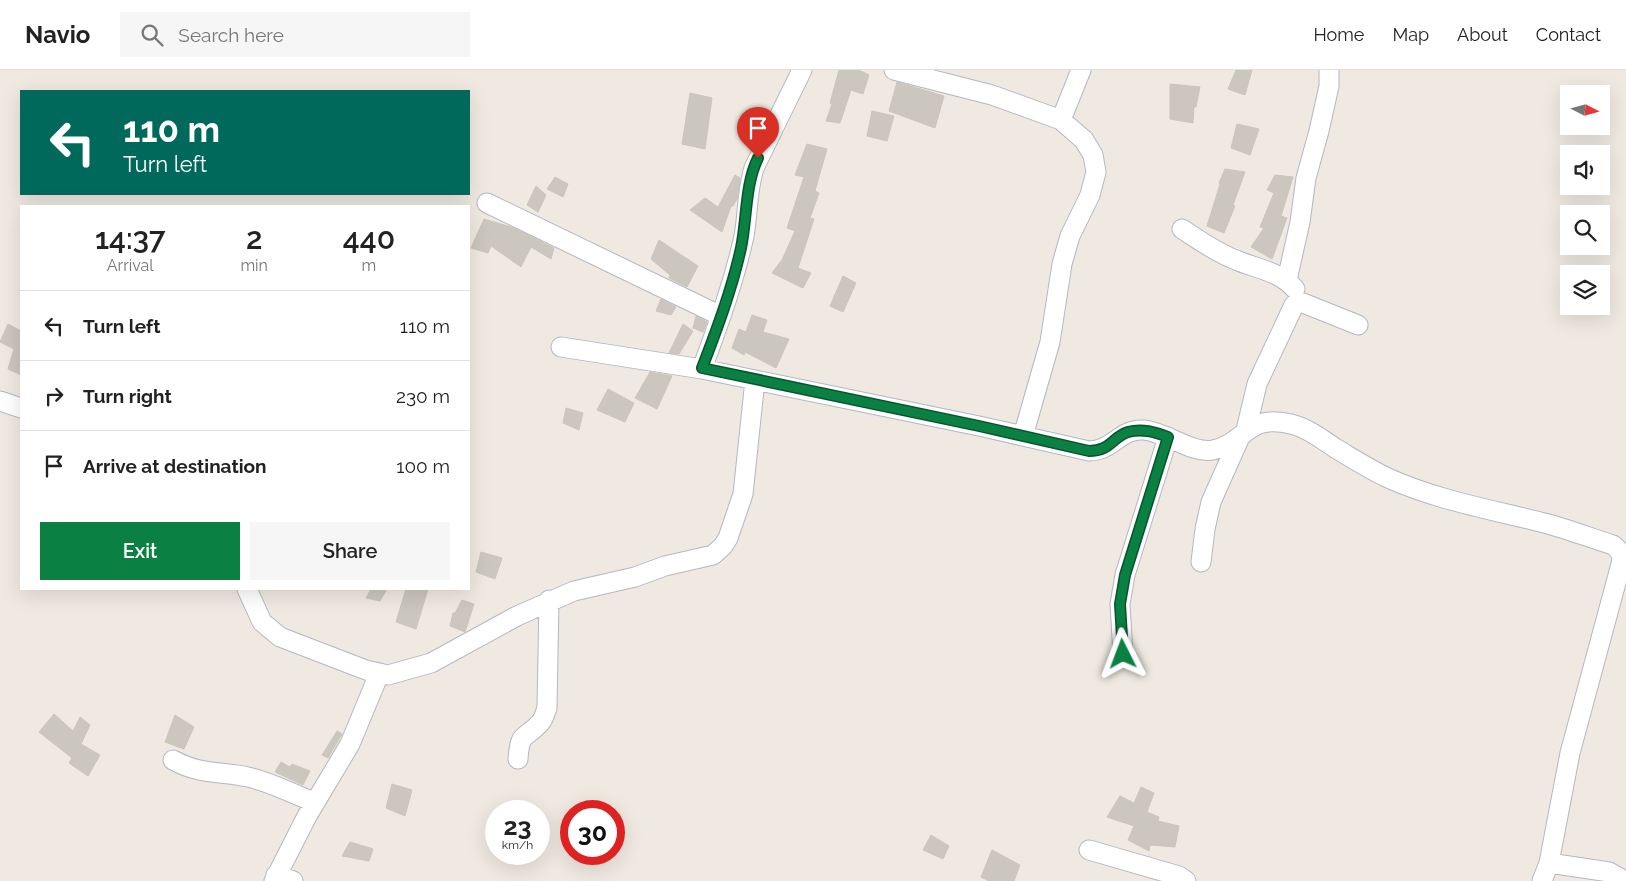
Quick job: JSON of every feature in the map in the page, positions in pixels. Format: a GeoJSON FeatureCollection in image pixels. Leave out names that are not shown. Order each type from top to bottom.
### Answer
{"type":"FeatureCollection","features":[{"type":"Feature","properties":{"kind":"street"},"geometry":{"type":"LineString","coordinates":[[702,368],[722,316],[741,250],[750,179],[802,70]]}},
{"type":"Feature","properties":{"kind":"street"},"geometry":{"type":"LineString","coordinates":[[894,70],[992,95],[1060,120],[1084,140],[1093,155],[1096,172],[1090,195],[1070,236],[1062,264],[1050,342],[1023,436]]}},
{"type":"Feature","properties":{"kind":"street"},"geometry":{"type":"LineString","coordinates":[[1060,120],[1081,70]]}},
{"type":"Feature","properties":{"kind":"street"},"geometry":{"type":"LineString","coordinates":[[1287,280],[1300,222],[1306,178],[1329,86],[1329,70]]}},
{"type":"Feature","properties":{"kind":"street"},"geometry":{"type":"LineString","coordinates":[[487,203],[722,316]]}},
{"type":"Feature","properties":{"kind":"street"},"geometry":{"type":"LineString","coordinates":[[1182,229],[1235,260],[1276,274],[1287,280],[1300,295],[1302,303]]}},
{"type":"Feature","properties":{"kind":"street"},"geometry":{"type":"LineString","coordinates":[[1201,562],[1211,502],[1243,433],[1257,384],[1294,305],[1302,303],[1358,324]]}},
{"type":"Feature","properties":{"kind":"street"},"geometry":{"type":"LineString","coordinates":[[561,347],[702,368],[1089,451],[1099,451],[1127,432],[1142,430],[1168,437],[1198,449],[1210,451],[1224,447],[1261,422],[1292,424],[1316,435],[1387,477],[1440,498],[1550,524],[1613,545],[1620,552],[1620,568],[1570,753],[1549,863],[1542,881]]}},
{"type":"Feature","properties":{"kind":"street"},"geometry":{"type":"LineString","coordinates":[[247,590],[262,622],[280,637],[378,674],[396,674],[431,663],[516,616],[550,600],[594,586],[635,577],[676,563],[706,557],[718,551],[728,538],[743,494],[755,380]]}},
{"type":"Feature","properties":{"kind":"street"},"geometry":{"type":"LineString","coordinates":[[0,401],[20,408]]}},
{"type":"Feature","properties":{"kind":"street"},"geometry":{"type":"LineString","coordinates":[[1123,654],[1120,604],[1125,575],[1168,437]]}},
{"type":"Feature","properties":{"kind":"street"},"geometry":{"type":"LineString","coordinates":[[518,759],[521,741],[526,734],[542,722],[547,708],[550,600]]}},
{"type":"Feature","properties":{"kind":"street"},"geometry":{"type":"LineString","coordinates":[[281,879],[314,802],[350,744],[378,674]]}},
{"type":"Feature","properties":{"kind":"street"},"geometry":{"type":"LineString","coordinates":[[173,760],[184,766],[205,772],[250,777],[314,802]]}},
{"type":"Feature","properties":{"kind":"street"},"geometry":{"type":"LineString","coordinates":[[1089,850],[1179,876],[1186,881]]}},
{"type":"Feature","properties":{"kind":"street"},"geometry":{"type":"LineString","coordinates":[[1549,863],[1608,872],[1625,881]]}},
{"type":"Feature","properties":{"kind":"building"},"geometry":{"type":"Polygon","coordinates":[[[839,70],[859,70],[869,75],[863,94],[851,90],[840,123],[826,121],[832,104],[830,103],[839,70]]]}},
{"type":"Feature","properties":{"kind":"building"},"geometry":{"type":"Polygon","coordinates":[[[1236,70],[1252,70],[1245,95],[1228,89],[1236,70]]]}},
{"type":"Feature","properties":{"kind":"building"},"geometry":{"type":"Polygon","coordinates":[[[897,82],[944,96],[935,128],[889,111],[897,82]]]}},
{"type":"Feature","properties":{"kind":"building"},"geometry":{"type":"Polygon","coordinates":[[[1170,84],[1200,87],[1196,107],[1194,107],[1193,123],[1170,119],[1170,84]]]}},
{"type":"Feature","properties":{"kind":"building"},"geometry":{"type":"Polygon","coordinates":[[[690,93],[712,98],[705,149],[682,144],[690,93]]]}},
{"type":"Feature","properties":{"kind":"building"},"geometry":{"type":"Polygon","coordinates":[[[872,111],[894,116],[887,141],[867,136],[872,111]]]}},
{"type":"Feature","properties":{"kind":"building"},"geometry":{"type":"Polygon","coordinates":[[[1237,124],[1259,129],[1250,155],[1231,148],[1237,124]]]}},
{"type":"Feature","properties":{"kind":"building"},"geometry":{"type":"Polygon","coordinates":[[[807,144],[827,149],[815,191],[819,193],[810,218],[814,219],[798,268],[811,273],[803,288],[772,273],[782,260],[795,231],[787,228],[804,177],[795,175],[807,144]]]}},
{"type":"Feature","properties":{"kind":"building"},"geometry":{"type":"Polygon","coordinates":[[[1225,169],[1245,172],[1233,205],[1235,206],[1224,233],[1207,226],[1219,183],[1225,169]]]}},
{"type":"Feature","properties":{"kind":"building"},"geometry":{"type":"Polygon","coordinates":[[[735,175],[740,178],[737,199],[733,206],[731,206],[722,232],[690,210],[705,198],[718,207],[735,175]]]}},
{"type":"Feature","properties":{"kind":"building"},"geometry":{"type":"Polygon","coordinates":[[[1275,175],[1293,177],[1281,216],[1287,218],[1272,259],[1251,247],[1264,228],[1260,227],[1274,193],[1267,190],[1275,175]]]}},
{"type":"Feature","properties":{"kind":"building"},"geometry":{"type":"Polygon","coordinates":[[[555,177],[568,184],[563,197],[547,189],[555,177]]]}},
{"type":"Feature","properties":{"kind":"building"},"geometry":{"type":"Polygon","coordinates":[[[536,186],[546,195],[538,212],[527,205],[536,186]]]}},
{"type":"Feature","properties":{"kind":"building"},"geometry":{"type":"Polygon","coordinates":[[[484,219],[514,228],[554,248],[551,259],[531,247],[521,267],[491,246],[488,253],[471,248],[484,219]]]}},
{"type":"Feature","properties":{"kind":"building"},"geometry":{"type":"Polygon","coordinates":[[[659,240],[698,266],[687,287],[669,278],[670,275],[651,259],[659,240]]]}},
{"type":"Feature","properties":{"kind":"building"},"geometry":{"type":"Polygon","coordinates":[[[843,276],[856,283],[843,312],[830,306],[843,276]]]}},
{"type":"Feature","properties":{"kind":"building"},"geometry":{"type":"Polygon","coordinates":[[[661,299],[676,307],[671,315],[656,311],[661,299]]]}},
{"type":"Feature","properties":{"kind":"building"},"geometry":{"type":"Polygon","coordinates":[[[752,315],[767,320],[763,332],[789,339],[776,368],[745,352],[744,355],[732,348],[739,329],[746,332],[752,315]]]}},
{"type":"Feature","properties":{"kind":"building"},"geometry":{"type":"Polygon","coordinates":[[[696,316],[707,322],[703,332],[693,328],[696,316]]]}},
{"type":"Feature","properties":{"kind":"building"},"geometry":{"type":"Polygon","coordinates":[[[8,324],[20,330],[20,375],[8,369],[14,349],[0,342],[8,324]]]}},
{"type":"Feature","properties":{"kind":"building"},"geometry":{"type":"Polygon","coordinates":[[[683,324],[693,331],[679,354],[669,353],[683,324]]]}},
{"type":"Feature","properties":{"kind":"building"},"geometry":{"type":"Polygon","coordinates":[[[650,372],[672,376],[657,409],[635,398],[650,372]]]}},
{"type":"Feature","properties":{"kind":"building"},"geometry":{"type":"Polygon","coordinates":[[[608,389],[634,403],[625,422],[597,410],[608,389]]]}},
{"type":"Feature","properties":{"kind":"building"},"geometry":{"type":"Polygon","coordinates":[[[566,408],[583,413],[579,430],[563,423],[566,408]]]}},
{"type":"Feature","properties":{"kind":"building"},"geometry":{"type":"Polygon","coordinates":[[[481,552],[502,558],[495,579],[476,572],[481,552]]]}},
{"type":"Feature","properties":{"kind":"building"},"geometry":{"type":"Polygon","coordinates":[[[370,590],[386,590],[380,601],[366,598],[370,590]]]}},
{"type":"Feature","properties":{"kind":"building"},"geometry":{"type":"Polygon","coordinates":[[[406,590],[428,590],[416,629],[396,622],[406,590]]]}},
{"type":"Feature","properties":{"kind":"building"},"geometry":{"type":"Polygon","coordinates":[[[462,600],[474,604],[465,632],[450,626],[453,613],[455,613],[462,600]]]}},
{"type":"Feature","properties":{"kind":"building"},"geometry":{"type":"Polygon","coordinates":[[[54,714],[73,731],[80,717],[90,725],[81,744],[100,755],[88,776],[69,763],[72,758],[39,732],[54,714]]]}},
{"type":"Feature","properties":{"kind":"building"},"geometry":{"type":"Polygon","coordinates":[[[175,715],[194,727],[184,749],[165,742],[175,715]]]}},
{"type":"Feature","properties":{"kind":"building"},"geometry":{"type":"Polygon","coordinates":[[[337,731],[342,734],[328,758],[322,755],[337,731]]]}},
{"type":"Feature","properties":{"kind":"building"},"geometry":{"type":"Polygon","coordinates":[[[281,762],[290,767],[292,764],[310,771],[303,785],[275,772],[281,762]]]}},
{"type":"Feature","properties":{"kind":"building"},"geometry":{"type":"Polygon","coordinates":[[[392,784],[412,790],[405,816],[386,808],[392,784]]]}},
{"type":"Feature","properties":{"kind":"building"},"geometry":{"type":"Polygon","coordinates":[[[1141,787],[1154,793],[1147,812],[1159,817],[1158,821],[1179,826],[1175,847],[1150,845],[1149,851],[1128,840],[1134,826],[1107,817],[1120,796],[1134,803],[1141,787]]]}},
{"type":"Feature","properties":{"kind":"building"},"geometry":{"type":"Polygon","coordinates":[[[931,835],[949,846],[943,859],[923,850],[931,835]]]}},
{"type":"Feature","properties":{"kind":"building"},"geometry":{"type":"Polygon","coordinates":[[[350,842],[373,849],[369,861],[342,856],[350,842]]]}},
{"type":"Feature","properties":{"kind":"building"},"geometry":{"type":"Polygon","coordinates":[[[992,850],[1020,865],[1014,881],[989,881],[981,877],[992,850]]]}},
{"type":"Feature","properties":{"kind":"route"},"geometry":{"type":"LineString","coordinates":[[758,158],[750,179],[744,233],[738,261],[722,316],[702,368],[1089,451],[1105,449],[1127,432],[1142,430],[1168,437],[1125,575],[1120,604],[1123,654]]}}]}
